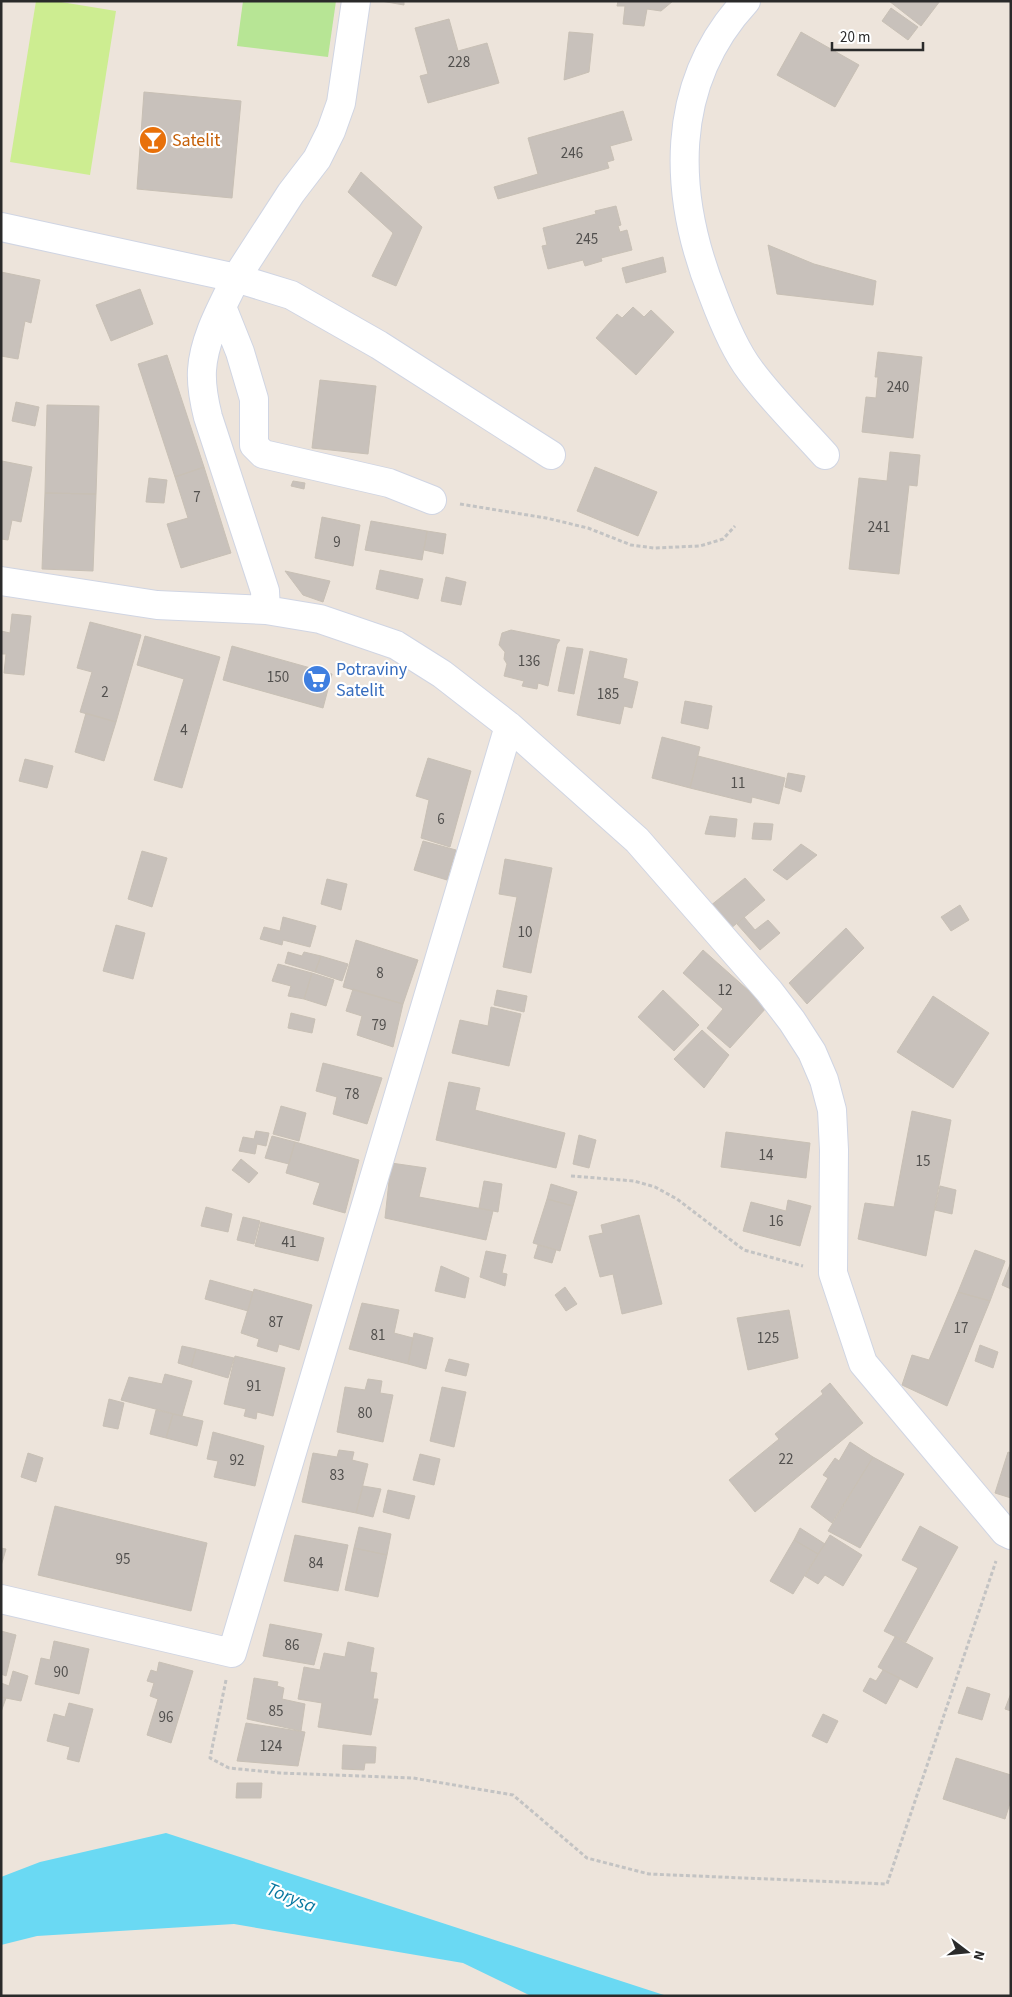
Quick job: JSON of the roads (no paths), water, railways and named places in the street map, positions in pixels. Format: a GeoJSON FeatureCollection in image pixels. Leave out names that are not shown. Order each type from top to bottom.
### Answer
{"type":"FeatureCollection","features":[{"type":"Feature","properties":{"kind":"street"},"geometry":{"type":"LineString","coordinates":[[266,610],[264,591],[208,417],[202,392],[202,370],[206,347],[236,278],[291,192],[317,159],[331,131],[341,103],[356,1]]}},
{"type":"Feature","properties":{"kind":"street"},"geometry":{"type":"LineString","coordinates":[[746,1],[732,16],[709,52],[694,90],[685,133],[684,175],[691,224],[702,268],[722,319],[749,369],[825,455]]}},
{"type":"Feature","properties":{"kind":"street"},"geometry":{"type":"LineString","coordinates":[[1,227],[236,278],[291,295],[380,345],[551,455]]}},
{"type":"Feature","properties":{"kind":"street"},"geometry":{"type":"LineString","coordinates":[[222,307],[240,352],[254,399],[254,445],[262,454],[389,483],[432,500]]}},
{"type":"Feature","properties":{"kind":"street"},"geometry":{"type":"LineString","coordinates":[[1,581],[157,606],[266,610],[320,619],[396,645],[442,674],[509,726],[636,840],[769,991],[792,1021],[812,1052],[824,1080],[832,1110],[834,1150],[833,1273],[863,1362],[1008,1534]]}},
{"type":"Feature","properties":{"kind":"street"},"geometry":{"type":"LineString","coordinates":[[1,1599],[232,1653],[509,726]]}},
{"type":"Feature","properties":{"kind":"water","name":"Torysa"},"geometry":{"type":"Polygon","coordinates":[[[166,1833],[667,1996],[531,1996],[463,1963],[234,1924],[37,1936],[1,1945],[1,1877],[40,1862],[166,1833]]]}},
{"type":"Feature","properties":{"kind":"place","name":"Satelit"},"geometry":{"type":"Point","coordinates":[153,140]}},
{"type":"Feature","properties":{"kind":"place","name":"Potraviny Satelit"},"geometry":{"type":"Point","coordinates":[317,679]}}]}
